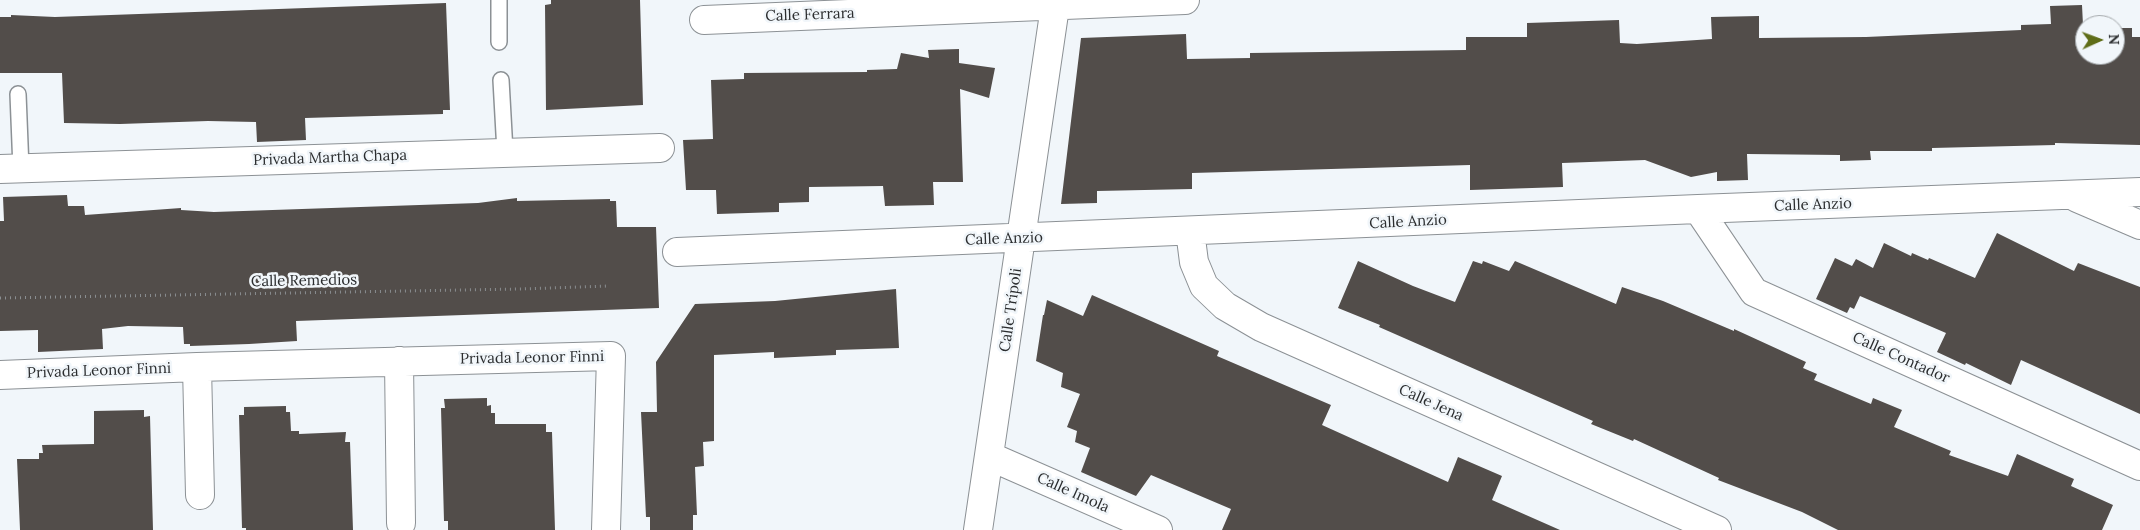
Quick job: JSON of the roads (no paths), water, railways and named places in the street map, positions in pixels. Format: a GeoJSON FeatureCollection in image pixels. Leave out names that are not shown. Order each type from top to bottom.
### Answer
{"type":"FeatureCollection","features":[{"type":"Feature","properties":{"kind":"street","name":"Calle Ferrara"},"geometry":{"type":"LineString","coordinates":[[704,20],[1056,3],[1185,0]]}},
{"type":"Feature","properties":{"kind":"street","name":"Calle Trípoli"},"geometry":{"type":"LineString","coordinates":[[978,530],[1056,3]]}},
{"type":"Feature","properties":{"kind":"street","name":"Privada Martha Chapa"},"geometry":{"type":"LineString","coordinates":[[10,169],[660,148]]}},
{"type":"Feature","properties":{"kind":"street","name":"Calle Anzio"},"geometry":{"type":"LineString","coordinates":[[677,252],[2140,192]]}},
{"type":"Feature","properties":{"kind":"street"},"geometry":{"type":"LineString","coordinates":[[2070,195],[2140,225]]}},
{"type":"Feature","properties":{"kind":"street","name":"Calle Contador"},"geometry":{"type":"LineString","coordinates":[[1698,209],[1754,292],[2140,466]]}},
{"type":"Feature","properties":{"kind":"street","name":"Calle Jena"},"geometry":{"type":"LineString","coordinates":[[1190,231],[1194,262],[1204,286],[1225,306],[1261,328],[1717,530]]}},
{"type":"Feature","properties":{"kind":"street","name":"Privada Leonor Finni"},"geometry":{"type":"LineString","coordinates":[[0,375],[197,367],[611,356],[606,530]]}},
{"type":"Feature","properties":{"kind":"street"},"geometry":{"type":"LineString","coordinates":[[399,362],[401,523]]}},
{"type":"Feature","properties":{"kind":"street"},"geometry":{"type":"LineString","coordinates":[[197,367],[200,495]]}},
{"type":"Feature","properties":{"kind":"street","name":"Calle Imola"},"geometry":{"type":"LineString","coordinates":[[989,456],[1158,530]]}},
{"type":"Feature","properties":{"kind":"lane"},"geometry":{"type":"LineString","coordinates":[[499,0],[500,42]]}},
{"type":"Feature","properties":{"kind":"lane"},"geometry":{"type":"LineString","coordinates":[[501,80],[505,152]]}},
{"type":"Feature","properties":{"kind":"lane"},"geometry":{"type":"LineString","coordinates":[[10,169],[18,94]]}}]}
